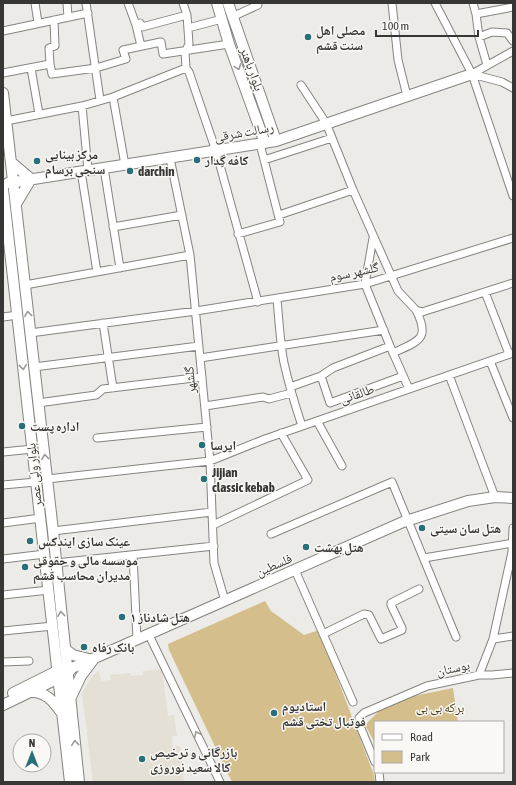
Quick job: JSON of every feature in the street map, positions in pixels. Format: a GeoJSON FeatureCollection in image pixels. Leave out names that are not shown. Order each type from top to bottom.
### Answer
{"type":"FeatureCollection","features":[{"type":"Feature","properties":{"kind":"main road","name":"بلوار باهنر"},"geometry":{"type":"LineString","coordinates":[[217,3],[229,44],[267,142]]}},
{"type":"Feature","properties":{"kind":"main road","name":"بلوار باهنر"},"geometry":{"type":"LineString","coordinates":[[228,3],[267,142]]}},
{"type":"Feature","properties":{"kind":"main road","name":"رسالت شرقی"},"geometry":{"type":"LineString","coordinates":[[8,183],[267,142],[472,74]]}},
{"type":"Feature","properties":{"kind":"main road","name":"بلوار ولی عصر"},"geometry":{"type":"LineString","coordinates":[[3,93],[11,162],[8,183],[16,204],[65,649],[62,714],[70,782]]}},
{"type":"Feature","properties":{"kind":"main road"},"geometry":{"type":"LineString","coordinates":[[11,162],[31,179],[16,204]]}},
{"type":"Feature","properties":{"kind":"main road","name":"بلوار ولی عصر"},"geometry":{"type":"LineString","coordinates":[[3,189],[7,260],[18,315],[53,626],[65,672],[70,700],[80,782]]}},
{"type":"Feature","properties":{"kind":"main road","name":"فلسطین"},"geometry":{"type":"LineString","coordinates":[[3,698],[409,521],[468,501],[495,497],[513,498]]}},
{"type":"Feature","properties":{"kind":"main road"},"geometry":{"type":"LineString","coordinates":[[65,649],[73,655],[93,660],[75,686],[70,700]]}},
{"type":"Feature","properties":{"kind":"main road","name":"فلسطین"},"geometry":{"type":"LineString","coordinates":[[3,705],[32,692],[65,672]]}},
{"type":"Feature","properties":{"kind":"main road"},"geometry":{"type":"LineString","coordinates":[[32,692],[38,692],[48,696],[62,714]]}},
{"type":"Feature","properties":{"kind":"street"},"geometry":{"type":"LineString","coordinates":[[35,3],[38,23]]}},
{"type":"Feature","properties":{"kind":"street"},"geometry":{"type":"LineString","coordinates":[[67,3],[68,17]]}},
{"type":"Feature","properties":{"kind":"street"},"geometry":{"type":"LineString","coordinates":[[86,3],[100,100]]}},
{"type":"Feature","properties":{"kind":"street"},"geometry":{"type":"LineString","coordinates":[[128,3],[136,25],[141,46]]}},
{"type":"Feature","properties":{"kind":"street"},"geometry":{"type":"LineString","coordinates":[[183,3],[188,28],[189,44],[185,52],[186,68],[189,72],[216,151],[258,302]]}},
{"type":"Feature","properties":{"kind":"street"},"geometry":{"type":"LineString","coordinates":[[232,17],[258,5],[258,3]]}},
{"type":"Feature","properties":{"kind":"street"},"geometry":{"type":"LineString","coordinates":[[392,3],[398,60],[407,96]]}},
{"type":"Feature","properties":{"kind":"street"},"geometry":{"type":"LineString","coordinates":[[435,3],[472,74],[513,196]]}},
{"type":"Feature","properties":{"kind":"street"},"geometry":{"type":"LineString","coordinates":[[473,3],[479,37],[487,65]]}},
{"type":"Feature","properties":{"kind":"street"},"geometry":{"type":"LineString","coordinates":[[476,14],[513,7]]}},
{"type":"Feature","properties":{"kind":"street"},"geometry":{"type":"LineString","coordinates":[[3,31],[88,13]]}},
{"type":"Feature","properties":{"kind":"street"},"geometry":{"type":"LineString","coordinates":[[136,25],[140,23],[142,27],[186,15]]}},
{"type":"Feature","properties":{"kind":"street"},"geometry":{"type":"LineString","coordinates":[[188,28],[222,19]]}},
{"type":"Feature","properties":{"kind":"street"},"geometry":{"type":"LineString","coordinates":[[54,20],[55,46],[49,48],[52,74],[96,68],[126,60],[123,50],[161,42],[163,54],[185,52],[229,44]]}},
{"type":"Feature","properties":{"kind":"street"},"geometry":{"type":"LineString","coordinates":[[479,37],[492,32],[507,33],[513,41]]}},
{"type":"Feature","properties":{"kind":"street"},"geometry":{"type":"LineString","coordinates":[[472,74],[513,51]]}},
{"type":"Feature","properties":{"kind":"street"},"geometry":{"type":"LineString","coordinates":[[3,73],[50,64]]}},
{"type":"Feature","properties":{"kind":"street"},"geometry":{"type":"LineString","coordinates":[[31,68],[39,114]]}},
{"type":"Feature","properties":{"kind":"street"},"geometry":{"type":"LineString","coordinates":[[6,121],[82,106],[114,97],[186,68]]}},
{"type":"Feature","properties":{"kind":"street"},"geometry":{"type":"LineString","coordinates":[[472,74],[502,82],[513,88]]}},
{"type":"Feature","properties":{"kind":"street"},"geometry":{"type":"LineString","coordinates":[[205,406],[263,397],[269,399],[321,376],[333,368],[414,344],[420,340],[422,334],[423,328],[416,310],[398,291],[390,276],[326,123],[301,84]]}},
{"type":"Feature","properties":{"kind":"street"},"geometry":{"type":"LineString","coordinates":[[114,97],[125,165]]}},
{"type":"Feature","properties":{"kind":"street"},"geometry":{"type":"LineString","coordinates":[[82,106],[85,171],[97,272]]}},
{"type":"Feature","properties":{"kind":"street"},"geometry":{"type":"LineString","coordinates":[[264,160],[332,138]]}},
{"type":"Feature","properties":{"kind":"street"},"geometry":{"type":"LineString","coordinates":[[238,234],[280,222],[264,160],[267,142]]}},
{"type":"Feature","properties":{"kind":"street","name":"گلشهر"},"geometry":{"type":"LineString","coordinates":[[170,158],[190,255],[210,461],[214,563],[225,601]]}},
{"type":"Feature","properties":{"kind":"street"},"geometry":{"type":"LineString","coordinates":[[104,168],[120,268]]}},
{"type":"Feature","properties":{"kind":"street"},"geometry":{"type":"LineString","coordinates":[[279,215],[353,190]]}},
{"type":"Feature","properties":{"kind":"street"},"geometry":{"type":"LineString","coordinates":[[113,227],[182,215]]}},
{"type":"Feature","properties":{"kind":"street"},"geometry":{"type":"LineString","coordinates":[[373,238],[365,284],[409,389]]}},
{"type":"Feature","properties":{"kind":"street","name":"گلشهر سوم"},"geometry":{"type":"LineString","coordinates":[[30,333],[258,302],[365,284],[513,238]]}},
{"type":"Feature","properties":{"kind":"street"},"geometry":{"type":"LineString","coordinates":[[25,285],[190,255]]}},
{"type":"Feature","properties":{"kind":"street"},"geometry":{"type":"LineString","coordinates":[[416,310],[422,312],[513,283]]}},
{"type":"Feature","properties":{"kind":"street"},"geometry":{"type":"LineString","coordinates":[[485,292],[511,353]]}},
{"type":"Feature","properties":{"kind":"street"},"geometry":{"type":"LineString","coordinates":[[276,299],[281,345],[291,390],[302,426]]}},
{"type":"Feature","properties":{"kind":"street"},"geometry":{"type":"LineString","coordinates":[[3,318],[18,315]]}},
{"type":"Feature","properties":{"kind":"street"},"geometry":{"type":"LineString","coordinates":[[103,323],[113,388]]}},
{"type":"Feature","properties":{"kind":"street"},"geometry":{"type":"LineString","coordinates":[[200,358],[384,330]]}},
{"type":"Feature","properties":{"kind":"street"},"geometry":{"type":"LineString","coordinates":[[34,367],[199,346]]}},
{"type":"Feature","properties":{"kind":"street","name":"طالقانی"},"geometry":{"type":"LineString","coordinates":[[47,479],[210,461],[281,433],[511,353]]}},
{"type":"Feature","properties":{"kind":"street"},"geometry":{"type":"LineString","coordinates":[[490,361],[513,418]]}},
{"type":"Feature","properties":{"kind":"street"},"geometry":{"type":"LineString","coordinates":[[449,375],[495,497]]}},
{"type":"Feature","properties":{"kind":"street"},"geometry":{"type":"LineString","coordinates":[[321,376],[330,403],[403,376]]}},
{"type":"Feature","properties":{"kind":"street"},"geometry":{"type":"LineString","coordinates":[[38,402],[96,395],[103,389],[202,377]]}},
{"type":"Feature","properties":{"kind":"street"},"geometry":{"type":"LineString","coordinates":[[317,421],[342,466]]}},
{"type":"Feature","properties":{"kind":"street"},"geometry":{"type":"LineString","coordinates":[[97,438],[207,427]]}},
{"type":"Feature","properties":{"kind":"street"},"geometry":{"type":"LineString","coordinates":[[213,525],[308,480],[281,433]]}},
{"type":"Feature","properties":{"kind":"street"},"geometry":{"type":"LineString","coordinates":[[3,452],[33,449]]}},
{"type":"Feature","properties":{"kind":"street"},"geometry":{"type":"LineString","coordinates":[[3,485],[36,482]]}},
{"type":"Feature","properties":{"kind":"street"},"geometry":{"type":"LineString","coordinates":[[271,534],[392,482],[456,637]]}},
{"type":"Feature","properties":{"kind":"street"},"geometry":{"type":"LineString","coordinates":[[53,531],[212,512]]}},
{"type":"Feature","properties":{"kind":"street"},"geometry":{"type":"LineString","coordinates":[[3,523],[41,518]]}},
{"type":"Feature","properties":{"kind":"street","name":"بوستان"},"geometry":{"type":"LineString","coordinates":[[374,760],[360,726],[359,718],[364,713],[427,686],[479,674],[493,639],[510,572],[513,528]]}},
{"type":"Feature","properties":{"kind":"street"},"geometry":{"type":"LineString","coordinates":[[424,558],[513,543]]}},
{"type":"Feature","properties":{"kind":"street"},"geometry":{"type":"LineString","coordinates":[[56,563],[214,546]]}},
{"type":"Feature","properties":{"kind":"street"},"geometry":{"type":"LineString","coordinates":[[3,559],[45,554]]}},
{"type":"Feature","properties":{"kind":"street"},"geometry":{"type":"LineString","coordinates":[[133,555],[137,639]]}},
{"type":"Feature","properties":{"kind":"street"},"geometry":{"type":"LineString","coordinates":[[295,570],[353,702]]}},
{"type":"Feature","properties":{"kind":"street"},"geometry":{"type":"LineString","coordinates":[[323,634],[364,614],[369,615],[381,639],[402,630],[391,603],[419,589]]}},
{"type":"Feature","properties":{"kind":"street"},"geometry":{"type":"LineString","coordinates":[[3,595],[49,590]]}},
{"type":"Feature","properties":{"kind":"street"},"geometry":{"type":"LineString","coordinates":[[3,631],[53,626]]}},
{"type":"Feature","properties":{"kind":"street"},"geometry":{"type":"LineString","coordinates":[[149,635],[220,782]]}},
{"type":"Feature","properties":{"kind":"street"},"geometry":{"type":"LineString","coordinates":[[493,639],[513,636]]}},
{"type":"Feature","properties":{"kind":"street"},"geometry":{"type":"LineString","coordinates":[[3,662],[29,660]]}},
{"type":"Feature","properties":{"kind":"street"},"geometry":{"type":"LineString","coordinates":[[479,674],[492,676],[513,673]]}},
{"type":"Feature","properties":{"kind":"shaded area"},"geometry":{"type":"Polygon","coordinates":[[[162,669],[168,716],[174,715],[177,736],[172,736],[173,747],[180,746],[184,782],[93,782],[82,693],[92,676],[99,671],[101,681],[111,680],[110,675],[131,673],[131,676],[143,675],[143,671],[162,669]]]}},
{"type":"Feature","properties":{"kind":"green space","name":"استادیوم فوتبال تختی قشم"},"geometry":{"type":"Polygon","coordinates":[[[265,601],[271,611],[304,635],[319,630],[374,775],[375,782],[232,782],[169,650],[168,644],[265,601]]]}},
{"type":"Feature","properties":{"kind":"green space","name":"برکه بی بی"},"geometry":{"type":"Polygon","coordinates":[[[453,688],[458,721],[374,721],[374,741],[365,725],[380,710],[409,697],[453,688]]]}},
{"type":"Feature","properties":{"kind":"place","name":"مصلی اهل سنت قشم"},"geometry":{"type":"Point","coordinates":[308,37]}},
{"type":"Feature","properties":{"kind":"place","name":"کافه گِدار"},"geometry":{"type":"Point","coordinates":[197,160]}},
{"type":"Feature","properties":{"kind":"place","name":"مرکز بینایی سنجی برسام"},"geometry":{"type":"Point","coordinates":[37,161]}},
{"type":"Feature","properties":{"kind":"place","name":"darchin"},"geometry":{"type":"Point","coordinates":[130,171]}},
{"type":"Feature","properties":{"kind":"place","name":"اداره پست"},"geometry":{"type":"Point","coordinates":[22,426]}},
{"type":"Feature","properties":{"kind":"place","name":"ایرسا"},"geometry":{"type":"Point","coordinates":[202,445]}},
{"type":"Feature","properties":{"kind":"place","name":"Jijian classic kebab"},"geometry":{"type":"Point","coordinates":[204,479]}},
{"type":"Feature","properties":{"kind":"place","name":"هتل سان سیتی"},"geometry":{"type":"Point","coordinates":[422,528]}},
{"type":"Feature","properties":{"kind":"place","name":"عینک سازی ایندکس"},"geometry":{"type":"Point","coordinates":[30,541]}},
{"type":"Feature","properties":{"kind":"place","name":"هتل بهشت"},"geometry":{"type":"Point","coordinates":[306,547]}},
{"type":"Feature","properties":{"kind":"place","name":"موسسه مالی و حقوقی مدیران محاسب قشم"},"geometry":{"type":"Point","coordinates":[25,567]}},
{"type":"Feature","properties":{"kind":"place","name":"هتل شادناز ۱"},"geometry":{"type":"Point","coordinates":[122,617]}},
{"type":"Feature","properties":{"kind":"place","name":"بانک رفاه"},"geometry":{"type":"Point","coordinates":[84,647]}},
{"type":"Feature","properties":{"kind":"place","name":"استادیوم فوتبال تختی قشم"},"geometry":{"type":"Point","coordinates":[274,713]}},
{"type":"Feature","properties":{"kind":"place","name":"بازرگانی و ترخیص کالا سعید نوروزی"},"geometry":{"type":"Point","coordinates":[142,759]}}]}
